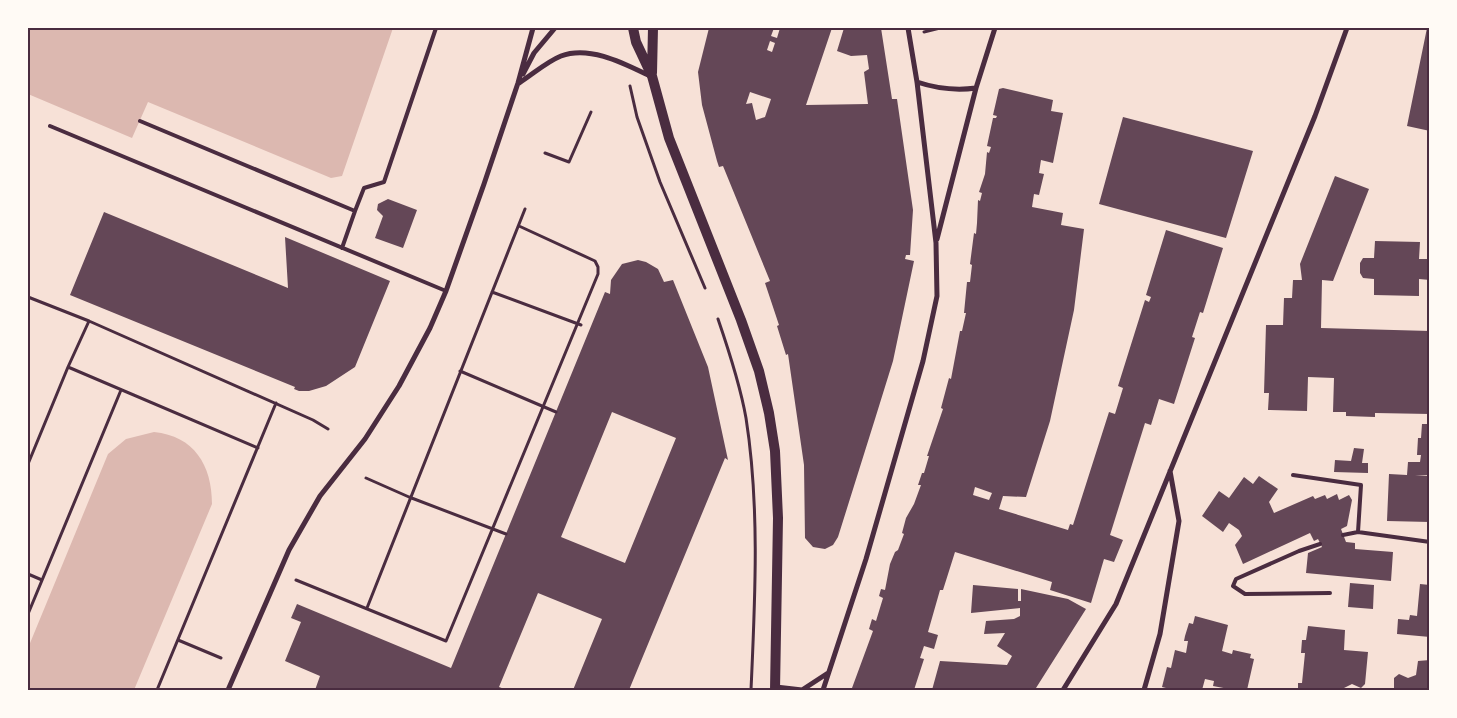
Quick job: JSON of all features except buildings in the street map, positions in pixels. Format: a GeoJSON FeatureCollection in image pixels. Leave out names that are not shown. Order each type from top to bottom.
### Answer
{"type":"FeatureCollection","features":[{"type":"Feature","properties":{"kind":"main road"},"geometry":{"type":"LineString","coordinates":[[634,28],[636,42],[652,76],[669,138],[759,371],[769,413],[775,451],[778,518],[776,689]]}},
{"type":"Feature","properties":{"kind":"main road"},"geometry":{"type":"LineString","coordinates":[[652,76],[653,28]]}},
{"type":"Feature","properties":{"kind":"street"},"geometry":{"type":"LineString","coordinates":[[228,690],[289,550],[320,496],[365,439],[399,386],[446,290],[518,84],[533,28]]}},
{"type":"Feature","properties":{"kind":"street"},"geometry":{"type":"LineString","coordinates":[[518,84],[534,53],[556,28]]}},
{"type":"Feature","properties":{"kind":"street"},"geometry":{"type":"LineString","coordinates":[[823,690],[866,559],[923,360],[937,296],[936,243],[917,82],[908,28]]}},
{"type":"Feature","properties":{"kind":"street"},"geometry":{"type":"LineString","coordinates":[[936,243],[976,88],[995,28]]}},
{"type":"Feature","properties":{"kind":"street"},"geometry":{"type":"LineString","coordinates":[[1063,690],[1116,604],[1315,116],[1348,28]]}},
{"type":"Feature","properties":{"kind":"street"},"geometry":{"type":"LineString","coordinates":[[518,84],[553,60],[572,54],[592,54],[616,60],[652,76]]}},
{"type":"Feature","properties":{"kind":"street"},"geometry":{"type":"LineString","coordinates":[[917,82],[938,89],[958,91],[976,88]]}},
{"type":"Feature","properties":{"kind":"street"},"geometry":{"type":"LineString","coordinates":[[1144,690],[1160,634],[1178,521],[1170,470]]}},
{"type":"Feature","properties":{"kind":"street"},"geometry":{"type":"LineString","coordinates":[[776,689],[802,690],[828,673]]}},
{"type":"Feature","properties":{"kind":"lane"},"geometry":{"type":"LineString","coordinates":[[342,248],[364,188],[384,182],[436,28]]}},
{"type":"Feature","properties":{"kind":"lane"},"geometry":{"type":"LineString","coordinates":[[140,121],[355,211]]}},
{"type":"Feature","properties":{"kind":"lane"},"geometry":{"type":"LineString","coordinates":[[50,126],[446,290]]}},
{"type":"Feature","properties":{"kind":"lane"},"geometry":{"type":"LineString","coordinates":[[1293,475],[1361,485],[1358,532]]}},
{"type":"Feature","properties":{"kind":"lane"},"geometry":{"type":"LineString","coordinates":[[1344,535],[1358,532],[1430,542]]}},
{"type":"Feature","properties":{"kind":"lane"},"geometry":{"type":"LineString","coordinates":[[1320,544],[1299,551],[1236,579],[1234,586],[1246,594],[1330,593]]}},
{"type":"Feature","properties":{"kind":"path"},"geometry":{"type":"LineString","coordinates":[[627,82],[631,87],[637,116],[660,182],[706,290]]}},
{"type":"Feature","properties":{"kind":"path"},"geometry":{"type":"LineString","coordinates":[[545,153],[569,162],[591,112]]}},
{"type":"Feature","properties":{"kind":"path"},"geometry":{"type":"LineString","coordinates":[[366,608],[525,209]]}},
{"type":"Feature","properties":{"kind":"path"},"geometry":{"type":"LineString","coordinates":[[296,580],[446,640],[579,324],[598,274],[598,267],[595,261],[519,226]]}},
{"type":"Feature","properties":{"kind":"path"},"geometry":{"type":"LineString","coordinates":[[492,292],[579,324]]}},
{"type":"Feature","properties":{"kind":"path"},"geometry":{"type":"LineString","coordinates":[[28,297],[89,321],[276,403],[314,420],[328,429]]}},
{"type":"Feature","properties":{"kind":"path"},"geometry":{"type":"LineString","coordinates":[[717,317],[731,358],[746,417],[752,475],[754,619],[752,690]]}},
{"type":"Feature","properties":{"kind":"path"},"geometry":{"type":"LineString","coordinates":[[28,464],[89,321]]}},
{"type":"Feature","properties":{"kind":"path"},"geometry":{"type":"LineString","coordinates":[[68,368],[258,448]]}},
{"type":"Feature","properties":{"kind":"path"},"geometry":{"type":"LineString","coordinates":[[460,370],[556,412]]}},
{"type":"Feature","properties":{"kind":"path"},"geometry":{"type":"LineString","coordinates":[[28,614],[121,390]]}},
{"type":"Feature","properties":{"kind":"path"},"geometry":{"type":"LineString","coordinates":[[157,690],[276,403]]}},
{"type":"Feature","properties":{"kind":"path"},"geometry":{"type":"LineString","coordinates":[[366,478],[409,497],[506,534]]}},
{"type":"Feature","properties":{"kind":"path"},"geometry":{"type":"LineString","coordinates":[[28,574],[42,580]]}},
{"type":"Feature","properties":{"kind":"path"},"geometry":{"type":"LineString","coordinates":[[178,640],[221,658]]}},
{"type":"Feature","properties":{"kind":"shaded area"},"geometry":{"type":"Polygon","coordinates":[[[28,28],[393,28],[342,176],[331,178],[148,102],[132,138],[28,94],[28,28]]]}},
{"type":"Feature","properties":{"kind":"shaded area"},"geometry":{"type":"Polygon","coordinates":[[[154,432],[180,439],[198,455],[209,477],[212,504],[134,690],[28,690],[28,648],[108,454],[126,439],[154,432]]]}}]}
